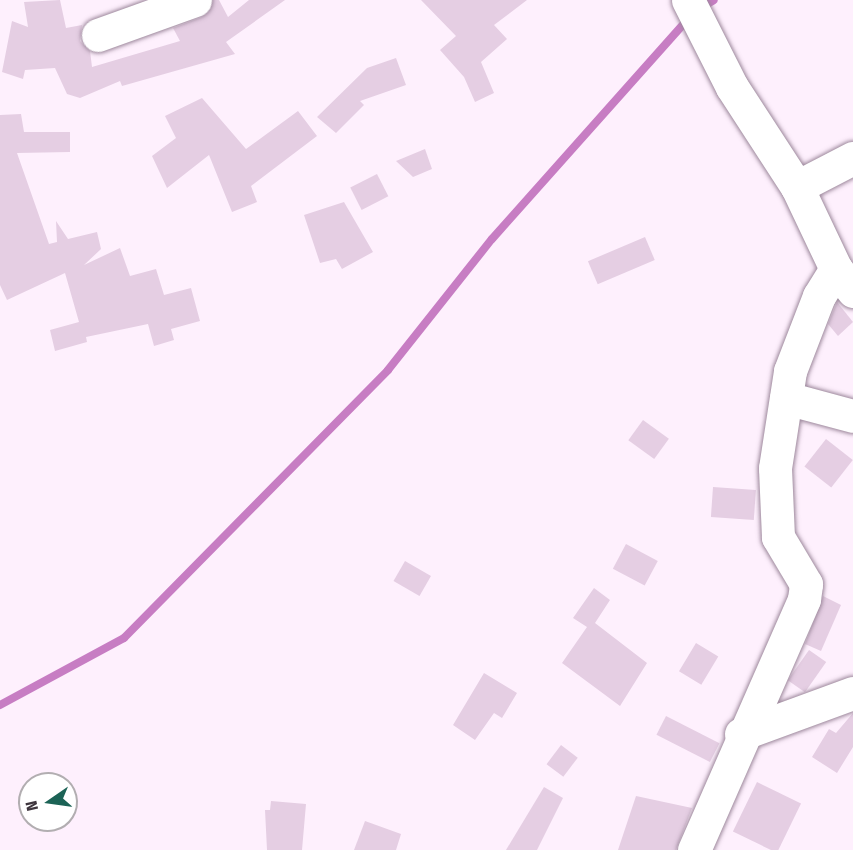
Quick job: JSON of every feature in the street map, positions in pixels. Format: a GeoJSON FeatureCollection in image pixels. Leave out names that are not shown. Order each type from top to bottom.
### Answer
{"type":"FeatureCollection","features":[{"type":"Feature","properties":{"kind":"street"},"geometry":{"type":"LineString","coordinates":[[99,35],[195,0]]}},
{"type":"Feature","properties":{"kind":"street"},"geometry":{"type":"LineString","coordinates":[[688,0],[732,87],[797,187],[844,280],[819,296],[786,398],[775,468],[778,537],[806,584],[804,599],[741,734],[694,850]]}},
{"type":"Feature","properties":{"kind":"street"},"geometry":{"type":"LineString","coordinates":[[797,187],[853,158]]}},
{"type":"Feature","properties":{"kind":"street"},"geometry":{"type":"LineString","coordinates":[[786,398],[853,416]]}},
{"type":"Feature","properties":{"kind":"street"},"geometry":{"type":"LineString","coordinates":[[741,734],[853,693]]}},
{"type":"Feature","properties":{"kind":"building"},"geometry":{"type":"Polygon","coordinates":[[[60,0],[66,28],[82,25],[80,41],[90,51],[92,67],[180,41],[173,28],[202,17],[213,0],[219,0],[228,17],[249,0],[285,0],[226,42],[235,54],[122,86],[120,81],[80,98],[67,94],[55,68],[25,70],[23,79],[2,72],[12,21],[28,27],[24,2],[60,0]]]}},
{"type":"Feature","properties":{"kind":"building"},"geometry":{"type":"Polygon","coordinates":[[[421,0],[527,0],[494,25],[507,39],[481,62],[494,93],[475,102],[464,77],[440,50],[456,36],[421,0]]]}},
{"type":"Feature","properties":{"kind":"building"},"geometry":{"type":"Polygon","coordinates":[[[396,58],[406,85],[360,101],[364,105],[336,133],[317,117],[367,68],[396,58]]]}},
{"type":"Feature","properties":{"kind":"building"},"geometry":{"type":"Polygon","coordinates":[[[202,98],[246,149],[298,111],[317,136],[251,186],[257,202],[232,212],[209,155],[167,188],[152,156],[176,138],[165,116],[202,98]]]}},
{"type":"Feature","properties":{"kind":"building"},"geometry":{"type":"Polygon","coordinates":[[[21,114],[24,132],[70,132],[70,152],[17,153],[49,244],[57,242],[56,221],[68,239],[97,232],[101,249],[84,265],[120,248],[130,276],[156,269],[164,295],[191,288],[200,321],[171,329],[174,340],[154,346],[148,324],[86,337],[87,342],[55,351],[50,330],[79,322],[65,273],[7,300],[0,285],[0,115],[21,114]]]}},
{"type":"Feature","properties":{"kind":"building"},"geometry":{"type":"Polygon","coordinates":[[[425,149],[432,169],[413,177],[396,161],[425,149]]]}},
{"type":"Feature","properties":{"kind":"building"},"geometry":{"type":"Polygon","coordinates":[[[377,174],[388,196],[362,210],[350,188],[377,174]]]}},
{"type":"Feature","properties":{"kind":"building"},"geometry":{"type":"Polygon","coordinates":[[[344,202],[373,252],[342,269],[336,259],[320,263],[304,215],[344,202]]]}},
{"type":"Feature","properties":{"kind":"building"},"geometry":{"type":"Polygon","coordinates":[[[645,237],[655,260],[598,284],[588,261],[645,237]]]}},
{"type":"Feature","properties":{"kind":"building"},"geometry":{"type":"Polygon","coordinates":[[[837,302],[853,322],[838,336],[828,324],[837,302]]]}},
{"type":"Feature","properties":{"kind":"building"},"geometry":{"type":"Polygon","coordinates":[[[643,420],[669,439],[654,459],[628,440],[643,420]]]}},
{"type":"Feature","properties":{"kind":"building"},"geometry":{"type":"Polygon","coordinates":[[[826,439],[853,460],[831,488],[804,467],[826,439]]]}},
{"type":"Feature","properties":{"kind":"building"},"geometry":{"type":"Polygon","coordinates":[[[713,487],[756,490],[754,520],[711,517],[713,487]]]}},
{"type":"Feature","properties":{"kind":"building"},"geometry":{"type":"Polygon","coordinates":[[[626,544],[658,561],[645,586],[613,569],[626,544]]]}},
{"type":"Feature","properties":{"kind":"building"},"geometry":{"type":"Polygon","coordinates":[[[405,561],[431,576],[419,596],[394,581],[405,561]]]}},
{"type":"Feature","properties":{"kind":"building"},"geometry":{"type":"Polygon","coordinates":[[[594,588],[610,600],[595,623],[647,663],[620,706],[562,663],[587,627],[573,618],[594,588]]]}},
{"type":"Feature","properties":{"kind":"building"},"geometry":{"type":"Polygon","coordinates":[[[823,596],[841,605],[821,651],[805,644],[823,596]]]}},
{"type":"Feature","properties":{"kind":"building"},"geometry":{"type":"Polygon","coordinates":[[[696,643],[718,656],[701,685],[679,671],[696,643]]]}},
{"type":"Feature","properties":{"kind":"building"},"geometry":{"type":"Polygon","coordinates":[[[809,650],[826,662],[805,692],[788,680],[809,650]]]}},
{"type":"Feature","properties":{"kind":"building"},"geometry":{"type":"Polygon","coordinates":[[[484,673],[517,693],[502,718],[494,713],[475,740],[453,725],[484,673]]]}},
{"type":"Feature","properties":{"kind":"building"},"geometry":{"type":"Polygon","coordinates":[[[853,713],[853,747],[837,773],[812,757],[829,729],[836,733],[853,713]]]}},
{"type":"Feature","properties":{"kind":"building"},"geometry":{"type":"Polygon","coordinates":[[[666,716],[719,743],[710,762],[656,735],[666,716]]]}},
{"type":"Feature","properties":{"kind":"building"},"geometry":{"type":"Polygon","coordinates":[[[561,745],[578,758],[563,777],[547,764],[561,745]]]}},
{"type":"Feature","properties":{"kind":"building"},"geometry":{"type":"Polygon","coordinates":[[[757,782],[801,803],[778,850],[771,850],[733,831],[757,782]]]}},
{"type":"Feature","properties":{"kind":"building"},"geometry":{"type":"Polygon","coordinates":[[[544,787],[563,798],[537,850],[506,850],[544,787]]]}},
{"type":"Feature","properties":{"kind":"building"},"geometry":{"type":"Polygon","coordinates":[[[636,796],[692,808],[676,850],[618,850],[636,796]]]}},
{"type":"Feature","properties":{"kind":"building"},"geometry":{"type":"Polygon","coordinates":[[[271,801],[306,804],[302,850],[267,850],[265,810],[270,810],[271,801]]]}},
{"type":"Feature","properties":{"kind":"building"},"geometry":{"type":"Polygon","coordinates":[[[365,821],[401,834],[396,850],[354,850],[365,821]]]}},
{"type":"Feature","properties":{"kind":"waterway"},"geometry":{"type":"LineString","coordinates":[[699,9],[714,0]]}},
{"type":"Feature","properties":{"kind":"waterway"},"geometry":{"type":"LineString","coordinates":[[0,705],[124,638],[388,370],[492,239],[689,18]]}}]}
